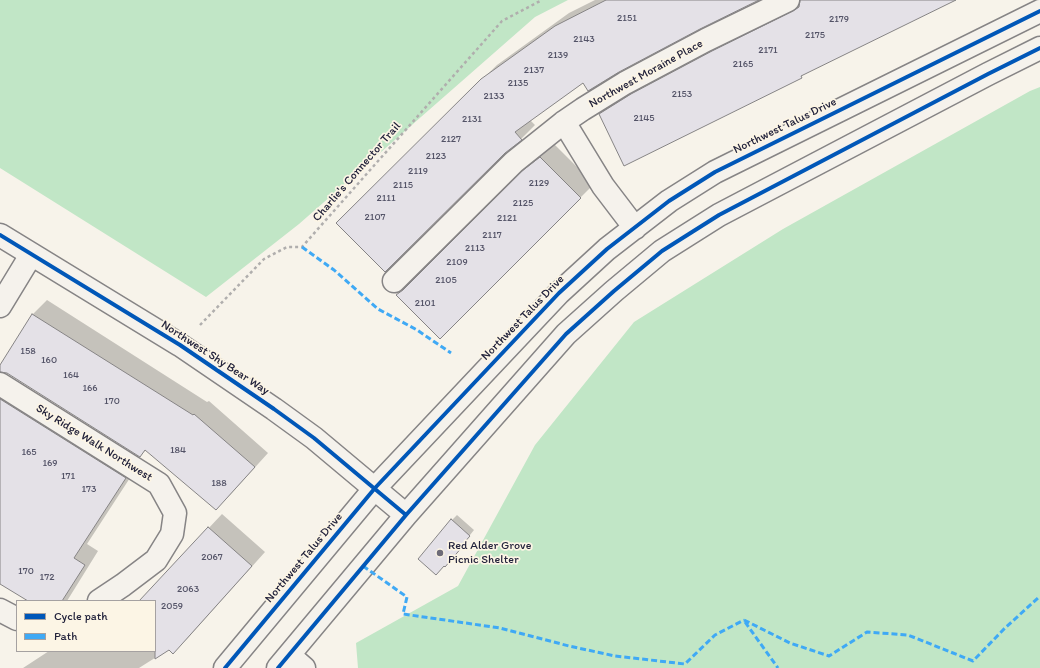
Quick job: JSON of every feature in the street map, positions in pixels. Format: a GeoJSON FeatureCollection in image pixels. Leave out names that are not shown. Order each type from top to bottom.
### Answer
{"type":"FeatureCollection","features":[{"type":"Feature","properties":{"kind":"street","name":"Northwest Moraine Place"},"geometry":{"type":"LineString","coordinates":[[394,280],[514,162],[564,122],[625,83],[706,40],[788,0]]}},
{"type":"Feature","properties":{"kind":"street","name":"Northwest Talus Drive"},"geometry":{"type":"LineString","coordinates":[[225,668],[375,488],[559,293],[607,249],[669,201],[714,172],[1040,11]]}},
{"type":"Feature","properties":{"kind":"street"},"geometry":{"type":"LineString","coordinates":[[290,664],[406,515],[566,334],[662,251],[719,215],[1040,48]]}},
{"type":"Feature","properties":{"kind":"street"},"geometry":{"type":"LineString","coordinates":[[564,122],[603,186],[635,228]]}},
{"type":"Feature","properties":{"kind":"street","name":"Northwest Shy Bear Way"},"geometry":{"type":"LineString","coordinates":[[0,236],[180,345],[309,433],[406,515]]}},
{"type":"Feature","properties":{"kind":"street"},"geometry":{"type":"LineString","coordinates":[[0,306],[31,255]]}},
{"type":"Feature","properties":{"kind":"street","name":"Sky Ridge Walk Northwest"},"geometry":{"type":"LineString","coordinates":[[0,384],[159,484],[175,513],[172,534],[156,560],[100,600]]}},
{"type":"Feature","properties":{"kind":"street"},"geometry":{"type":"LineString","coordinates":[[0,610],[16,618]]}},
{"type":"Feature","properties":{"kind":"green space"},"geometry":{"type":"Polygon","coordinates":[[[0,0],[568,0],[535,17],[299,224],[206,297],[0,168],[0,0]]]}},
{"type":"Feature","properties":{"kind":"green space"},"geometry":{"type":"Polygon","coordinates":[[[1040,87],[1040,668],[358,668],[356,643],[458,586],[535,445],[634,322],[783,229],[1030,91],[1040,87]]]}},
{"type":"Feature","properties":{"kind":"building"},"geometry":{"type":"Polygon","coordinates":[[[606,0],[759,0],[619,72],[588,91],[583,83],[515,132],[522,140],[505,153],[385,272],[336,223],[481,79],[555,26],[606,0]]]}},
{"type":"Feature","properties":{"kind":"building"},"geometry":{"type":"Polygon","coordinates":[[[800,0],[956,0],[801,76],[802,78],[624,166],[599,114],[631,94],[712,51],[793,11],[799,7],[800,0]]]}},
{"type":"Feature","properties":{"kind":"building"},"geometry":{"type":"Polygon","coordinates":[[[540,157],[581,198],[440,339],[396,295],[403,290],[522,171],[540,157]]]}},
{"type":"Feature","properties":{"kind":"building"},"geometry":{"type":"Polygon","coordinates":[[[32,314],[193,415],[194,414],[255,467],[216,510],[145,450],[140,457],[7,373],[0,372],[0,365],[32,314]]]}},
{"type":"Feature","properties":{"kind":"building"},"geometry":{"type":"Polygon","coordinates":[[[0,399],[126,478],[74,558],[85,565],[63,600],[26,600],[0,584],[0,399]]]}},
{"type":"Feature","properties":{"kind":"building","name":"Red Alder Grove Picnic Shelter"},"geometry":{"type":"Polygon","coordinates":[[[451,519],[470,536],[445,567],[444,566],[436,575],[418,559],[451,519]]]}},
{"type":"Feature","properties":{"kind":"building"},"geometry":{"type":"Polygon","coordinates":[[[208,527],[252,566],[173,654],[169,650],[155,659],[156,600],[140,600],[208,527]]]}},
{"type":"Feature","properties":{"kind":"marked path"},"geometry":{"type":"LineString","coordinates":[[302,247],[334,270],[378,309],[417,330],[451,353]]}},
{"type":"Feature","properties":{"kind":"marked path"},"geometry":{"type":"LineString","coordinates":[[363,566],[407,597],[403,614],[500,628],[615,656],[685,664],[715,635],[744,620]]}},
{"type":"Feature","properties":{"kind":"marked path"},"geometry":{"type":"LineString","coordinates":[[744,620],[790,643],[829,656],[867,632],[908,635],[973,661],[1005,628],[1038,598],[1040,598]]}},
{"type":"Feature","properties":{"kind":"marked path"},"geometry":{"type":"LineString","coordinates":[[745,622],[778,668]]}},
{"type":"Feature","properties":{"kind":"cycle path"},"geometry":{"type":"LineString","coordinates":[[225,668],[375,488],[559,293],[607,249],[669,201],[715,172],[1040,11]]}},
{"type":"Feature","properties":{"kind":"cycle path"},"geometry":{"type":"LineString","coordinates":[[278,668],[406,515],[566,334],[662,251],[719,215],[1040,48]]}},
{"type":"Feature","properties":{"kind":"cycle path"},"geometry":{"type":"LineString","coordinates":[[0,235],[180,345],[274,409],[314,438],[406,515]]}},
{"type":"Feature","properties":{"kind":"place","name":"Red Alder Grove Picnic Shelter"},"geometry":{"type":"Point","coordinates":[440,553]}}]}
